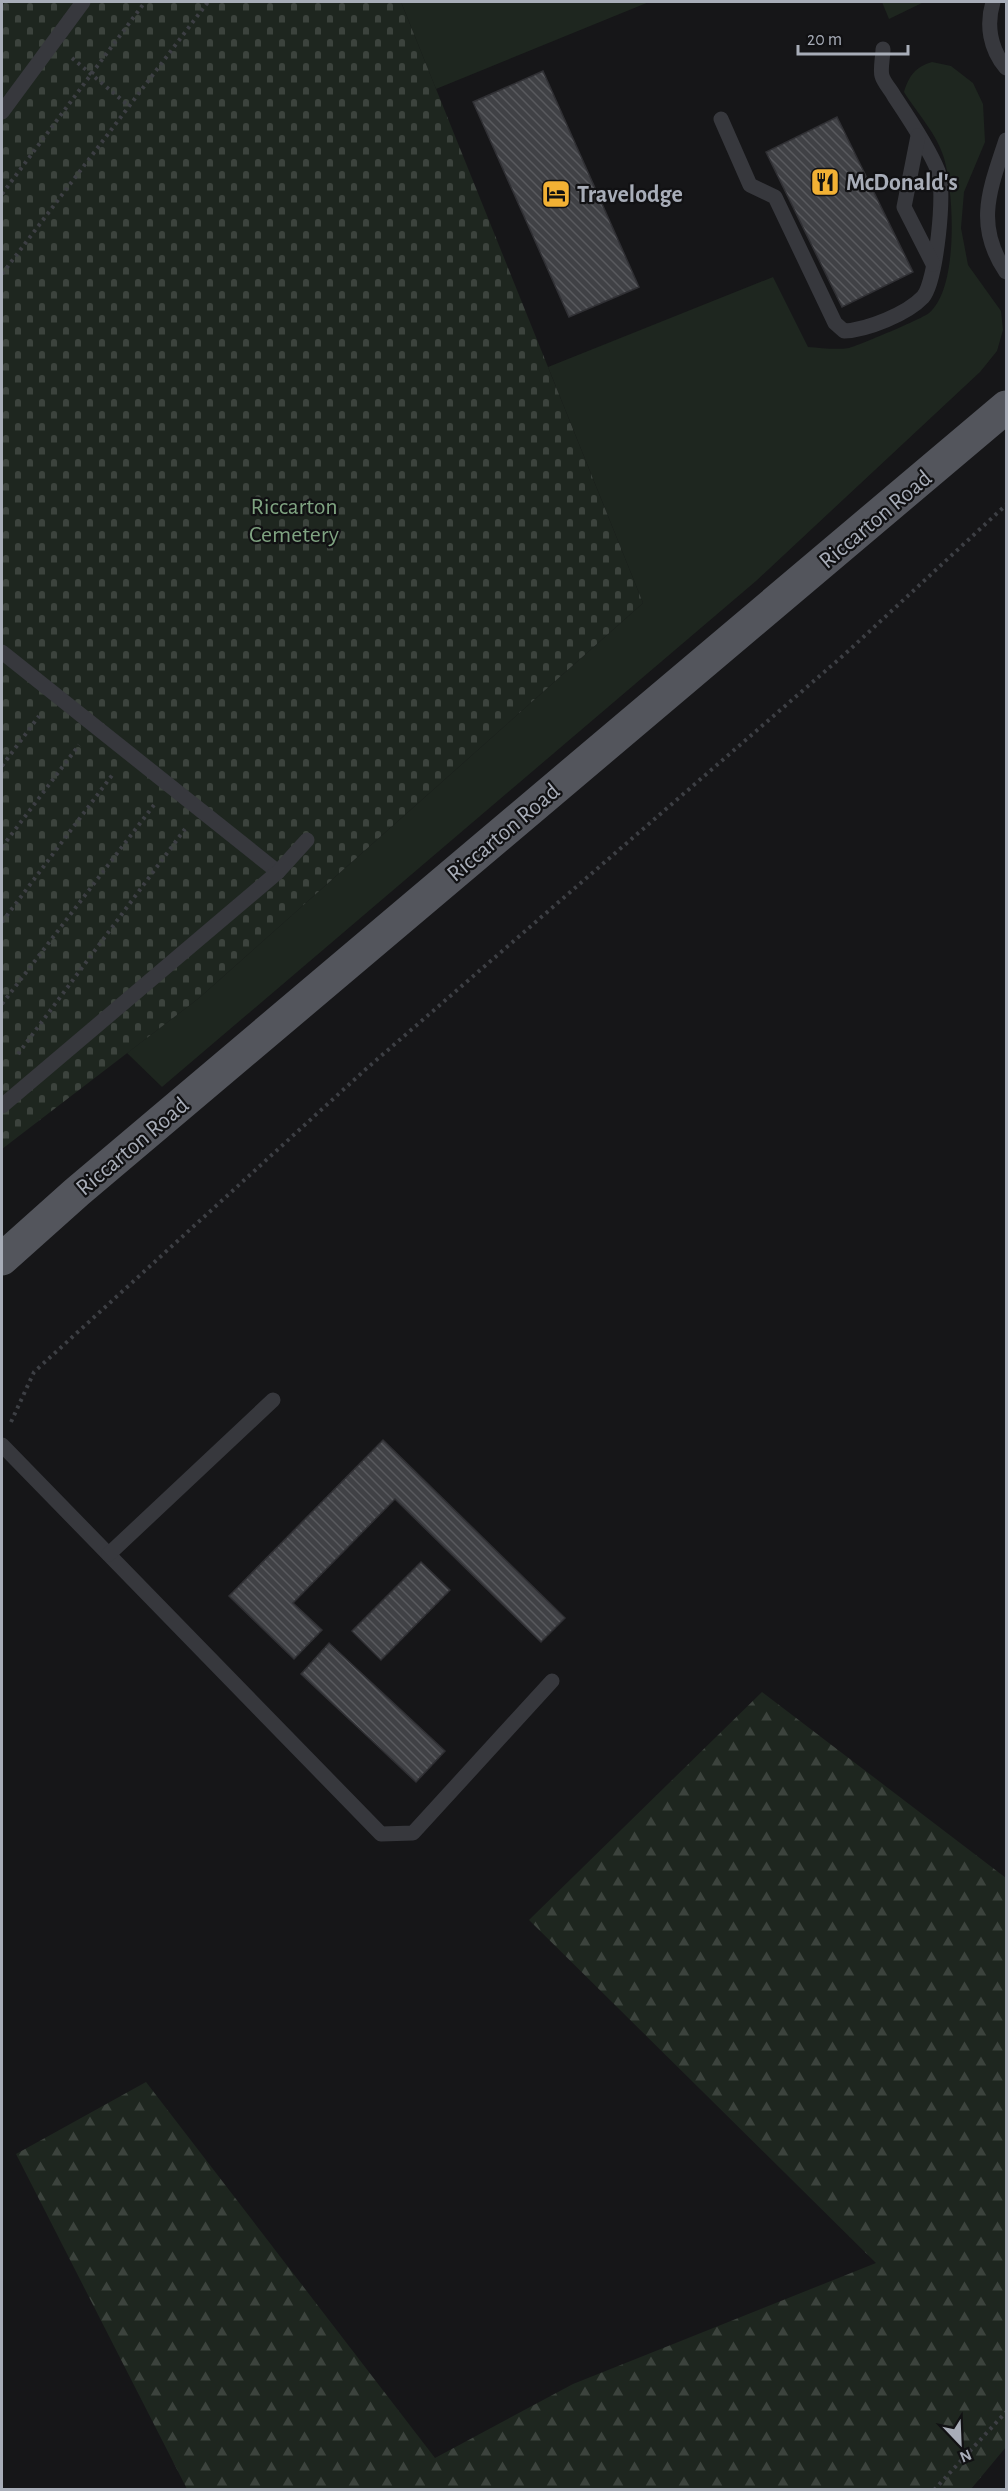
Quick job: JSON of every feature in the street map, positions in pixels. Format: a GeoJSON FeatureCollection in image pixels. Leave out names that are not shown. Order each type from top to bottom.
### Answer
{"type":"FeatureCollection","features":[{"type":"Feature","properties":{"kind":"main road","name":"Riccarton Road"},"geometry":{"type":"LineString","coordinates":[[2,1259],[77,1192],[1006,407]]}},
{"type":"Feature","properties":{"kind":"lane"},"geometry":{"type":"LineString","coordinates":[[2,112],[82,2]]}},
{"type":"Feature","properties":{"kind":"lane"},"geometry":{"type":"LineString","coordinates":[[993,2],[989,27],[993,45],[1006,68]]}},
{"type":"Feature","properties":{"kind":"lane"},"geometry":{"type":"LineString","coordinates":[[721,119],[750,184],[775,197],[835,323],[844,331],[857,330],[907,309],[924,296],[931,281],[939,235],[939,173],[882,76],[883,49]]}},
{"type":"Feature","properties":{"kind":"lane"},"geometry":{"type":"LineString","coordinates":[[918,136],[904,207],[933,264]]}},
{"type":"Feature","properties":{"kind":"lane"},"geometry":{"type":"LineString","coordinates":[[1006,140],[992,184],[987,214],[989,241],[1006,272]]}},
{"type":"Feature","properties":{"kind":"lane"},"geometry":{"type":"LineString","coordinates":[[2,652],[278,872]]}},
{"type":"Feature","properties":{"kind":"lane"},"geometry":{"type":"LineString","coordinates":[[2,1106],[278,872],[307,840]]}},
{"type":"Feature","properties":{"kind":"lane"},"geometry":{"type":"LineString","coordinates":[[109,1554],[273,1400]]}},
{"type":"Feature","properties":{"kind":"lane"},"geometry":{"type":"LineString","coordinates":[[2,1445],[381,1834],[413,1833],[552,1681]]}},
{"type":"Feature","properties":{"kind":"path"},"geometry":{"type":"LineString","coordinates":[[2,194],[145,2]]}},
{"type":"Feature","properties":{"kind":"path"},"geometry":{"type":"LineString","coordinates":[[2,274],[208,2]]}},
{"type":"Feature","properties":{"kind":"path"},"geometry":{"type":"LineString","coordinates":[[11,1424],[34,1372],[366,1069],[846,654],[1006,505]]}},
{"type":"Feature","properties":{"kind":"path"},"geometry":{"type":"LineString","coordinates":[[2,766],[55,695]]}},
{"type":"Feature","properties":{"kind":"path"},"geometry":{"type":"LineString","coordinates":[[2,847],[94,725]]}},
{"type":"Feature","properties":{"kind":"path"},"geometry":{"type":"LineString","coordinates":[[2,922],[129,753]]}},
{"type":"Feature","properties":{"kind":"path"},"geometry":{"type":"LineString","coordinates":[[2,1004],[169,785]]}},
{"type":"Feature","properties":{"kind":"path"},"geometry":{"type":"LineString","coordinates":[[16,1058],[200,810]]}},
{"type":"Feature","properties":{"kind":"path"},"geometry":{"type":"LineString","coordinates":[[934,2490],[1006,2412]]}},
{"type":"Feature","properties":{"kind":"green space","name":"Riccarton Cemetery"},"geometry":{"type":"Polygon","coordinates":[[[2,2],[401,2],[643,603],[199,998],[2,1149],[2,2]]]}},
{"type":"Feature","properties":{"kind":"green space"},"geometry":{"type":"Polygon","coordinates":[[[401,2],[649,2],[436,89],[401,2]]]}},
{"type":"Feature","properties":{"kind":"green space"},"geometry":{"type":"Polygon","coordinates":[[[882,2],[924,2],[889,19],[882,2]]]}},
{"type":"Feature","properties":{"kind":"green space"},"geometry":{"type":"Polygon","coordinates":[[[932,62],[951,66],[973,83],[983,104],[985,142],[964,192],[961,228],[968,265],[1001,311],[1003,330],[997,351],[980,372],[756,581],[162,1087],[127,1053],[199,998],[643,603],[548,367],[773,277],[808,347],[839,349],[855,346],[924,316],[939,301],[950,262],[952,239],[947,174],[937,141],[904,92],[913,73],[932,62]]]}},
{"type":"Feature","properties":{"kind":"green space"},"geometry":{"type":"Polygon","coordinates":[[[762,1692],[1006,1878],[1006,2447],[971,2489],[187,2489],[16,2154],[146,2082],[435,2458],[573,2384],[876,2263],[529,1920],[762,1692]]]}},
{"type":"Feature","properties":{"kind":"building","name":"Travelodge"},"geometry":{"type":"Polygon","coordinates":[[[543,71],[639,287],[569,317],[473,102],[543,71]]]}},
{"type":"Feature","properties":{"kind":"building","name":"McDonald's"},"geometry":{"type":"Polygon","coordinates":[[[837,117],[913,272],[842,307],[766,152],[837,117]]]}},
{"type":"Feature","properties":{"kind":"building"},"geometry":{"type":"Polygon","coordinates":[[[383,1440],[565,1618],[541,1642],[395,1499],[293,1603],[322,1630],[294,1659],[229,1596],[383,1440]]]}},
{"type":"Feature","properties":{"kind":"building"},"geometry":{"type":"Polygon","coordinates":[[[421,1562],[450,1590],[381,1660],[352,1631],[421,1562]]]}},
{"type":"Feature","properties":{"kind":"building"},"geometry":{"type":"Polygon","coordinates":[[[329,1643],[445,1751],[416,1782],[301,1674],[329,1643]]]}},
{"type":"Feature","properties":{"kind":"place","name":"McDonald's"},"geometry":{"type":"Point","coordinates":[825,182]}},
{"type":"Feature","properties":{"kind":"place","name":"Travelodge"},"geometry":{"type":"Point","coordinates":[556,194]}}]}
